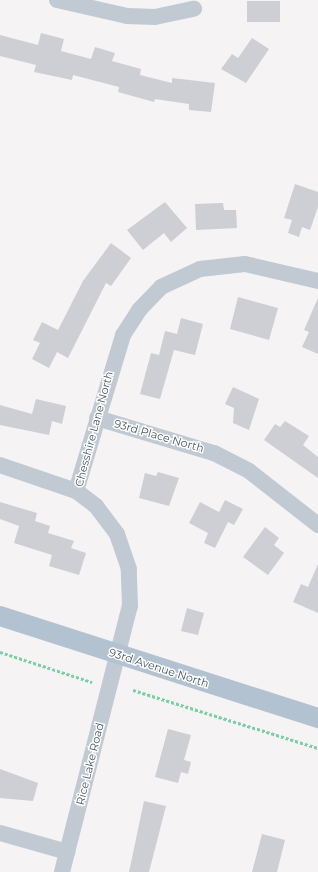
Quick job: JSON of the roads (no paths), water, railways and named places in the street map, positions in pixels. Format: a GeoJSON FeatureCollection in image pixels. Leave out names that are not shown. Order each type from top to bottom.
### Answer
{"type":"FeatureCollection","features":[{"type":"Feature","properties":{"kind":"main road","name":"93rd Avenue North"},"geometry":{"type":"LineString","coordinates":[[0,616],[118,656],[318,718]]}},
{"type":"Feature","properties":{"kind":"street"},"geometry":{"type":"LineString","coordinates":[[57,0],[127,16],[156,16],[194,9]]}},
{"type":"Feature","properties":{"kind":"street","name":"Chesshire Lane North"},"geometry":{"type":"LineString","coordinates":[[118,656],[130,606],[124,550],[109,520],[76,491],[123,335],[139,310],[161,288],[187,274],[215,266],[245,264],[318,281]]}},
{"type":"Feature","properties":{"kind":"street","name":"93rd Place North"},"geometry":{"type":"LineString","coordinates":[[97,418],[214,453],[249,471],[318,525]]}},
{"type":"Feature","properties":{"kind":"street"},"geometry":{"type":"LineString","coordinates":[[0,465],[76,491]]}},
{"type":"Feature","properties":{"kind":"street","name":"Rice Lake Road"},"geometry":{"type":"LineString","coordinates":[[62,872],[118,656]]}},
{"type":"Feature","properties":{"kind":"street"},"geometry":{"type":"LineString","coordinates":[[0,833],[67,852]]}}]}
